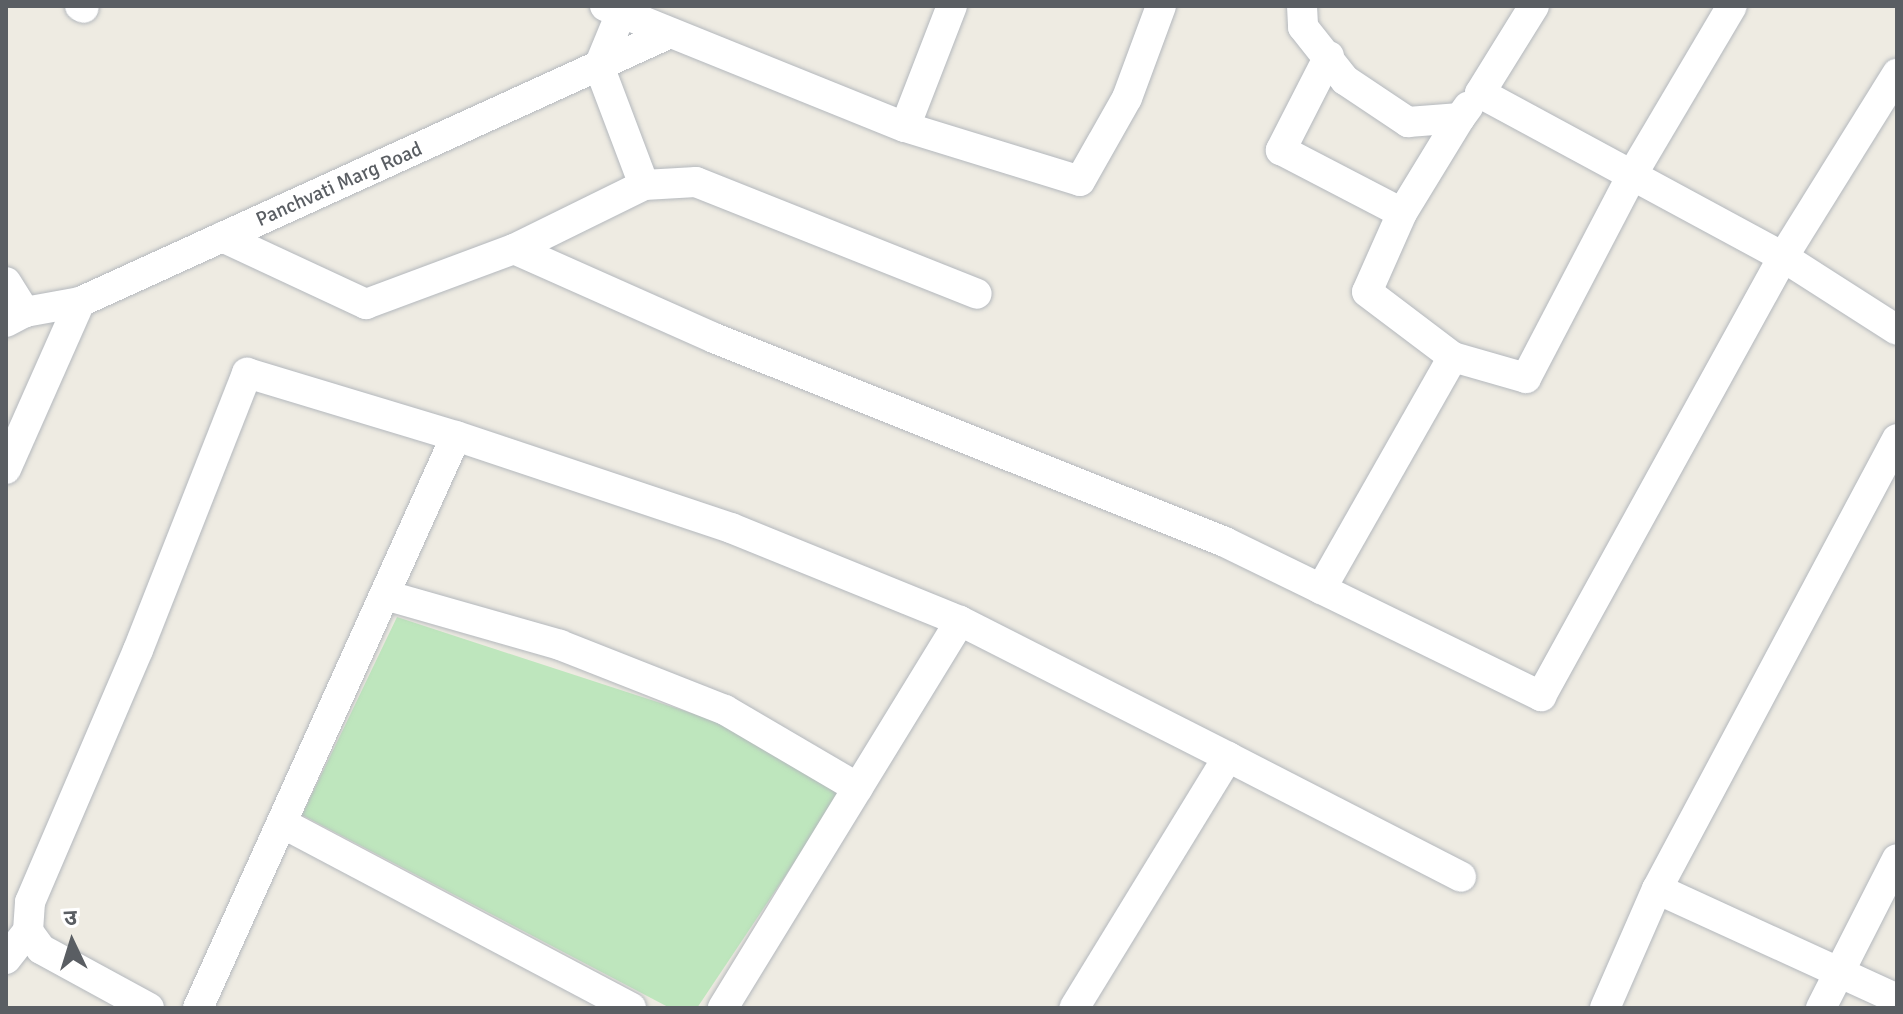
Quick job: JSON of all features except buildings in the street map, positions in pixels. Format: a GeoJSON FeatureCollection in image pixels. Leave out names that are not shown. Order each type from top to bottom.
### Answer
{"type":"FeatureCollection","features":[{"type":"Feature","properties":{"kind":"street"},"geometry":{"type":"LineString","coordinates":[[905,127],[952,6]]}},
{"type":"Feature","properties":{"kind":"street"},"geometry":{"type":"LineString","coordinates":[[644,185],[599,66],[613,10],[905,127],[1080,181],[1127,98],[1161,6]]}},
{"type":"Feature","properties":{"kind":"street"},"geometry":{"type":"LineString","coordinates":[[1302,6],[1303,27],[1345,80],[1408,122],[1460,118]]}},
{"type":"Feature","properties":{"kind":"street"},"geometry":{"type":"LineString","coordinates":[[1534,6],[1402,213],[1367,292],[1453,357],[1526,378],[1632,175],[1732,6]]}},
{"type":"Feature","properties":{"kind":"street","name":"Panchvati Marg Road"},"geometry":{"type":"LineString","coordinates":[[15,317],[80,302],[668,34]]}},
{"type":"Feature","properties":{"kind":"street"},"geometry":{"type":"LineString","coordinates":[[1329,56],[1281,150],[1402,213]]}},
{"type":"Feature","properties":{"kind":"street"},"geometry":{"type":"LineString","coordinates":[[514,249],[714,338],[1225,542],[1541,696],[1783,257],[1897,74]]}},
{"type":"Feature","properties":{"kind":"street"},"geometry":{"type":"LineString","coordinates":[[1480,93],[1783,257],[1897,330]]}},
{"type":"Feature","properties":{"kind":"street"},"geometry":{"type":"LineString","coordinates":[[222,237],[366,304],[514,249],[644,185],[696,182],[977,294]]}},
{"type":"Feature","properties":{"kind":"street"},"geometry":{"type":"LineString","coordinates":[[6,282],[15,317]]}},
{"type":"Feature","properties":{"kind":"street"},"geometry":{"type":"LineString","coordinates":[[6,469],[80,302]]}},
{"type":"Feature","properties":{"kind":"street"},"geometry":{"type":"LineString","coordinates":[[1321,589],[1453,357]]}},
{"type":"Feature","properties":{"kind":"street"},"geometry":{"type":"LineString","coordinates":[[6,959],[28,931],[38,879],[138,650],[247,373],[456,436],[731,528],[960,621],[1461,877]]}},
{"type":"Feature","properties":{"kind":"street"},"geometry":{"type":"LineString","coordinates":[[198,1008],[456,436]]}},
{"type":"Feature","properties":{"kind":"street"},"geometry":{"type":"LineString","coordinates":[[1605,1008],[1657,889],[1897,439]]}},
{"type":"Feature","properties":{"kind":"street"},"geometry":{"type":"LineString","coordinates":[[385,595],[560,645],[725,710],[858,788]]}},
{"type":"Feature","properties":{"kind":"street"},"geometry":{"type":"LineString","coordinates":[[723,1008],[960,621]]}},
{"type":"Feature","properties":{"kind":"street"},"geometry":{"type":"LineString","coordinates":[[1074,1008],[1228,757]]}},
{"type":"Feature","properties":{"kind":"street"},"geometry":{"type":"LineString","coordinates":[[282,823],[631,1008]]}},
{"type":"Feature","properties":{"kind":"street"},"geometry":{"type":"LineString","coordinates":[[1821,1008],[1837,971],[1897,859]]}},
{"type":"Feature","properties":{"kind":"street"},"geometry":{"type":"LineString","coordinates":[[1657,889],[1897,999]]}},
{"type":"Feature","properties":{"kind":"street"},"geometry":{"type":"LineString","coordinates":[[28,931],[60,961],[149,1008]]}},
{"type":"Feature","properties":{"kind":"green space"},"geometry":{"type":"Polygon","coordinates":[[[397,617],[731,726],[842,791],[697,1008],[670,1008],[302,815],[397,617]]]}}]}
